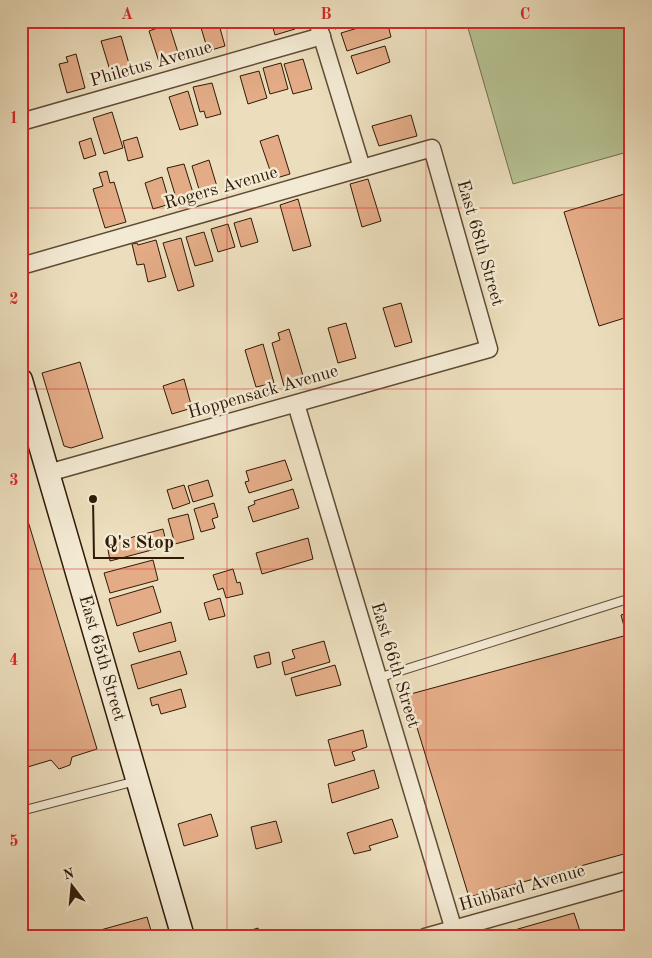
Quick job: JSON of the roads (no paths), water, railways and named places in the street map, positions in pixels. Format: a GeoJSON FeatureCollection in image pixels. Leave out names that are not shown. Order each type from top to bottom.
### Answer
{"type":"FeatureCollection","features":[{"type":"Feature","properties":{"kind":"street","name":"Philetus Avenue"},"geometry":{"type":"LineString","coordinates":[[21,122],[320,28]]}},
{"type":"Feature","properties":{"kind":"street"},"geometry":{"type":"LineString","coordinates":[[320,28],[362,168]]}},
{"type":"Feature","properties":{"kind":"street","name":"Rogers Avenue"},"geometry":{"type":"LineString","coordinates":[[21,266],[432,148]]}},
{"type":"Feature","properties":{"kind":"street","name":"East 68th Street"},"geometry":{"type":"LineString","coordinates":[[432,148],[489,349]]}},
{"type":"Feature","properties":{"kind":"street","name":"Hoppensack Avenue"},"geometry":{"type":"LineString","coordinates":[[48,473],[489,349]]}},
{"type":"Feature","properties":{"kind":"street","name":"East 65th Street"},"geometry":{"type":"LineString","coordinates":[[21,380],[183,937]]}},
{"type":"Feature","properties":{"kind":"street","name":"East 66th Street"},"geometry":{"type":"LineString","coordinates":[[296,404],[455,932]]}},
{"type":"Feature","properties":{"kind":"street","name":"Hubbard Avenue"},"geometry":{"type":"LineString","coordinates":[[424,937],[455,932],[631,879]]}},
{"type":"Feature","properties":{"kind":"lane"},"geometry":{"type":"LineString","coordinates":[[378,678],[631,598]]}},
{"type":"Feature","properties":{"kind":"lane"},"geometry":{"type":"LineString","coordinates":[[21,811],[138,780]]}},
{"type":"Feature","properties":{"kind":"place","name":"Q's Stop"},"geometry":{"type":"Point","coordinates":[93,499]}}]}
